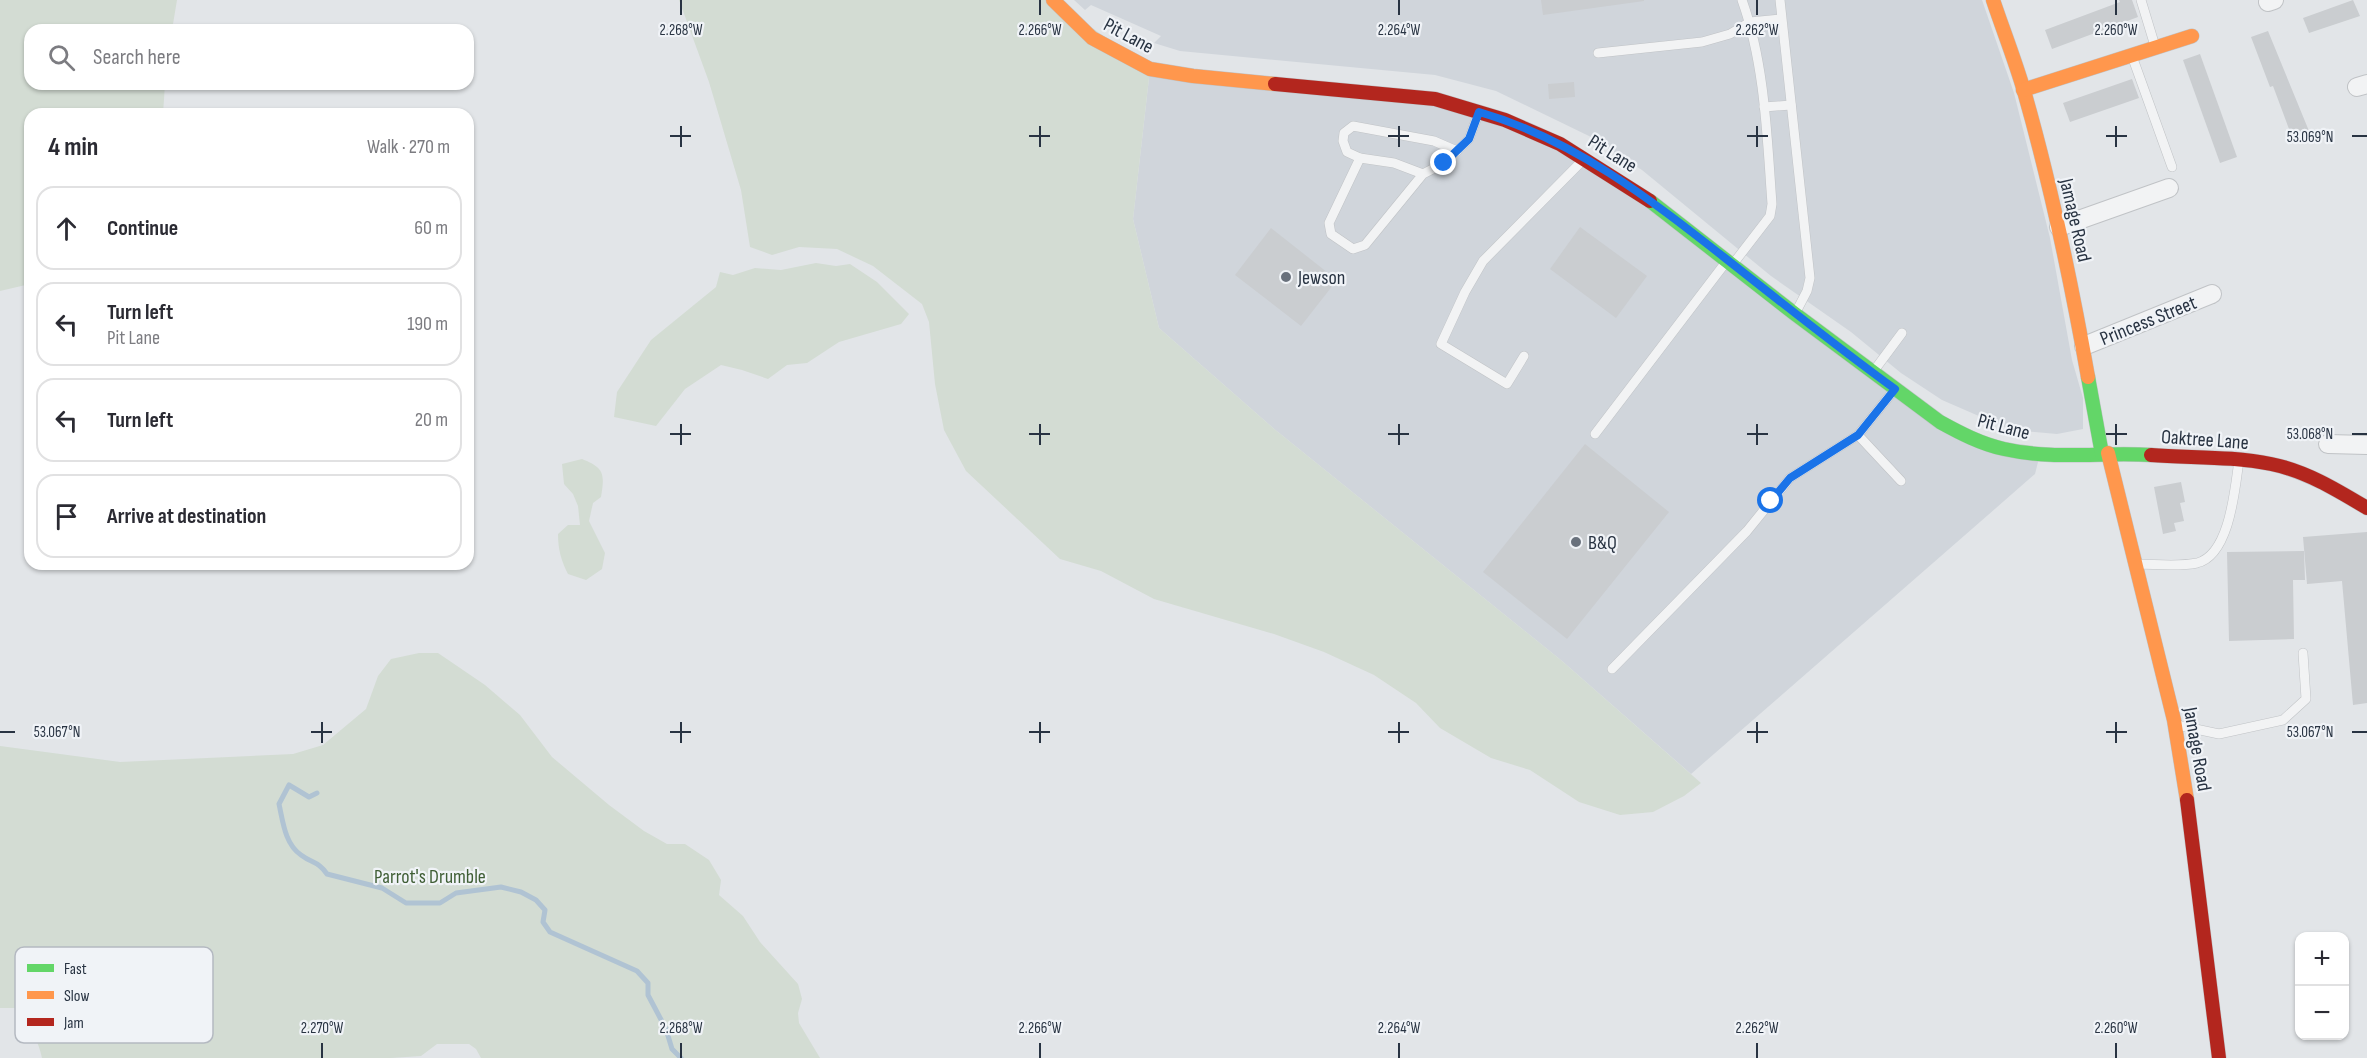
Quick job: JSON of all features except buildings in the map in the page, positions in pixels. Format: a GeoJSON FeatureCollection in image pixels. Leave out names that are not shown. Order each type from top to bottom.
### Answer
{"type":"FeatureCollection","features":[{"type":"Feature","properties":{"kind":"street","name":"Pit Lane"},"geometry":{"type":"LineString","coordinates":[[1053,0],[1092,38],[1150,69],[1193,76],[1435,99],[1505,120],[1560,144],[1647,198],[1872,373],[1950,428],[1988,446],[2012,452],[2105,453]]}},
{"type":"Feature","properties":{"kind":"street","name":"Jamage Road"},"geometry":{"type":"LineString","coordinates":[[1993,0],[2023,90],[2059,226],[2105,453],[2175,724],[2194,847],[2219,1058]]}},
{"type":"Feature","properties":{"kind":"street"},"geometry":{"type":"LineString","coordinates":[[2023,90],[2192,36]]}},
{"type":"Feature","properties":{"kind":"street"},"geometry":{"type":"LineString","coordinates":[[2059,226],[2169,188]]}},
{"type":"Feature","properties":{"kind":"street","name":"Princess Street"},"geometry":{"type":"LineString","coordinates":[[2084,346],[2212,294]]}},
{"type":"Feature","properties":{"kind":"street"},"geometry":{"type":"LineString","coordinates":[[2328,444],[2367,445]]}},
{"type":"Feature","properties":{"kind":"street","name":"Oaktree Lane"},"geometry":{"type":"LineString","coordinates":[[2105,453],[2239,460],[2273,465],[2320,480],[2367,508]]}},
{"type":"Feature","properties":{"kind":"lane"},"geometry":{"type":"LineString","coordinates":[[1595,434],[1730,262],[1770,216],[1772,204],[1764,107],[1750,22],[1742,0]]}},
{"type":"Feature","properties":{"kind":"lane"},"geometry":{"type":"LineString","coordinates":[[1780,0],[1810,278],[1808,291],[1795,314]]}},
{"type":"Feature","properties":{"kind":"lane"},"geometry":{"type":"LineString","coordinates":[[2141,0],[2156,48]]}},
{"type":"Feature","properties":{"kind":"lane"},"geometry":{"type":"LineString","coordinates":[[1598,53],[1702,42],[1730,34],[1750,22],[1781,20]]}},
{"type":"Feature","properties":{"kind":"lane"},"geometry":{"type":"LineString","coordinates":[[2132,56],[2172,167]]}},
{"type":"Feature","properties":{"kind":"lane"},"geometry":{"type":"LineString","coordinates":[[1764,107],[1791,105]]}},
{"type":"Feature","properties":{"kind":"lane"},"geometry":{"type":"LineString","coordinates":[[1360,158],[1329,223],[1331,234],[1353,249],[1365,245],[1423,174],[1444,163],[1469,139],[1479,112]]}},
{"type":"Feature","properties":{"kind":"lane"},"geometry":{"type":"LineString","coordinates":[[1423,174],[1394,163],[1360,158],[1347,152],[1342,141],[1344,133],[1353,126],[1434,141],[1457,151]]}},
{"type":"Feature","properties":{"kind":"lane"},"geometry":{"type":"LineString","coordinates":[[1524,356],[1508,384],[1441,344],[1482,261],[1585,159]]}},
{"type":"Feature","properties":{"kind":"lane"},"geometry":{"type":"LineString","coordinates":[[1872,373],[1902,333]]}},
{"type":"Feature","properties":{"kind":"lane"},"geometry":{"type":"LineString","coordinates":[[1612,669],[1747,531],[1790,478],[1858,435],[1895,389]]}},
{"type":"Feature","properties":{"kind":"lane"},"geometry":{"type":"LineString","coordinates":[[1858,435],[1901,481]]}},
{"type":"Feature","properties":{"kind":"lane"},"geometry":{"type":"LineString","coordinates":[[2135,564],[2199,562],[2216,551],[2222,542],[2239,460]]}},
{"type":"Feature","properties":{"kind":"lane"},"geometry":{"type":"LineString","coordinates":[[2175,724],[2219,734],[2283,720],[2306,699],[2303,653]]}},
{"type":"Feature","properties":{"kind":"shaded area"},"geometry":{"type":"Polygon","coordinates":[[[1074,0],[1982,0],[2014,93],[2050,238],[2072,360],[2083,398],[2083,429],[2057,434],[2011,430],[1942,400],[1901,373],[1851,332],[1771,276],[1642,170],[1589,136],[1496,91],[1435,75],[1180,51],[1154,43],[1161,36],[1091,5],[1085,10],[1074,0]]]}},
{"type":"Feature","properties":{"kind":"shaded area"},"geometry":{"type":"Polygon","coordinates":[[[1150,69],[1435,99],[1560,144],[1940,422],[2040,454],[2035,474],[1691,774],[1562,661],[1273,428],[1159,328],[1133,219],[1150,69]]]}},
{"type":"Feature","properties":{"kind":"green space"},"geometry":{"type":"Polygon","coordinates":[[[0,0],[177,0],[173,24],[24,24],[24,90],[165,90],[163,108],[24,108],[24,285],[0,291],[0,0]]]}},
{"type":"Feature","properties":{"kind":"green space"},"geometry":{"type":"Polygon","coordinates":[[[679,0],[1053,0],[1150,69],[1133,219],[1159,328],[1273,428],[1562,661],[1701,783],[1684,796],[1653,812],[1620,815],[1579,802],[1530,770],[1491,758],[1440,728],[1416,703],[1374,675],[1324,652],[1274,634],[1154,599],[1101,571],[1060,559],[966,471],[944,430],[935,384],[929,322],[922,304],[873,266],[837,249],[799,247],[772,255],[750,247],[741,190],[709,82],[679,0]]]}},
{"type":"Feature","properties":{"kind":"green space"},"geometry":{"type":"Polygon","coordinates":[[[816,263],[836,266],[850,264],[877,282],[909,314],[901,324],[839,342],[807,363],[787,365],[768,379],[721,365],[685,389],[656,426],[614,417],[617,392],[651,340],[716,287],[720,272],[733,275],[755,268],[781,270],[816,263]]]}},
{"type":"Feature","properties":{"kind":"green space"},"geometry":{"type":"Polygon","coordinates":[[[582,459],[595,465],[603,477],[601,497],[593,503],[589,521],[605,553],[602,569],[586,580],[568,574],[560,554],[558,539],[558,534],[568,525],[580,525],[578,506],[573,494],[564,484],[562,464],[582,459]]]}},
{"type":"Feature","properties":{"kind":"green space","name":"Parrot's Drumble"},"geometry":{"type":"Polygon","coordinates":[[[419,653],[438,653],[485,685],[520,715],[552,757],[609,805],[644,831],[667,844],[685,844],[709,860],[721,880],[719,895],[743,916],[760,942],[798,984],[802,999],[798,1013],[799,1023],[820,1058],[481,1058],[476,1049],[469,1044],[437,1044],[421,1056],[391,1058],[42,1058],[38,1043],[213,1043],[213,947],[15,947],[15,1008],[0,1008],[0,746],[120,762],[293,754],[323,745],[366,709],[378,676],[391,659],[419,653]]]}},
{"type":"Feature","properties":{"kind":"waterway"},"geometry":{"type":"LineString","coordinates":[[317,793],[309,797],[289,785],[279,804],[291,845],[327,874],[382,888],[406,903],[440,903],[456,893],[501,887],[521,892],[536,900],[545,910],[543,922],[550,932],[637,971],[648,983],[648,995],[666,1029],[672,1049],[681,1058]]}},
{"type":"Feature","properties":{"kind":"traffic: fast"},"geometry":{"type":"LineString","coordinates":[[1650,201],[1795,314],[1940,422],[1955,430],[1987,444],[2022,452],[2059,455],[2151,455]]}},
{"type":"Feature","properties":{"kind":"traffic: fast"},"geometry":{"type":"LineString","coordinates":[[2088,377],[2102,454]]}},
{"type":"Feature","properties":{"kind":"traffic: slow"},"geometry":{"type":"LineString","coordinates":[[1053,0],[1092,38],[1150,69],[1193,76],[1275,84]]}},
{"type":"Feature","properties":{"kind":"traffic: slow"},"geometry":{"type":"LineString","coordinates":[[1993,0],[2020,79],[2052,197],[2088,377]]}},
{"type":"Feature","properties":{"kind":"traffic: slow"},"geometry":{"type":"LineString","coordinates":[[2023,90],[2192,36]]}},
{"type":"Feature","properties":{"kind":"traffic: slow"},"geometry":{"type":"LineString","coordinates":[[2108,453],[2174,720],[2187,800]]}},
{"type":"Feature","properties":{"kind":"traffic: jam"},"geometry":{"type":"LineString","coordinates":[[1275,84],[1435,99],[1505,120],[1560,144],[1650,201]]}},
{"type":"Feature","properties":{"kind":"traffic: jam"},"geometry":{"type":"LineString","coordinates":[[2151,455],[2241,460],[2284,467],[2321,482],[2367,508]]}},
{"type":"Feature","properties":{"kind":"traffic: jam"},"geometry":{"type":"LineString","coordinates":[[2187,800],[2219,1058]]}},
{"type":"Feature","properties":{"kind":"place","name":"Jewson"},"geometry":{"type":"Point","coordinates":[1286,277]}},
{"type":"Feature","properties":{"kind":"place","name":"B&Q"},"geometry":{"type":"Point","coordinates":[1576,542]}},
{"type":"Feature","properties":{"kind":"route"},"geometry":{"type":"LineString","coordinates":[[1444,163],[1469,139],[1479,112],[1505,120],[1560,144],[1609,172],[1647,198],[1895,389],[1858,435],[1790,478],[1771,501]]}}]}
